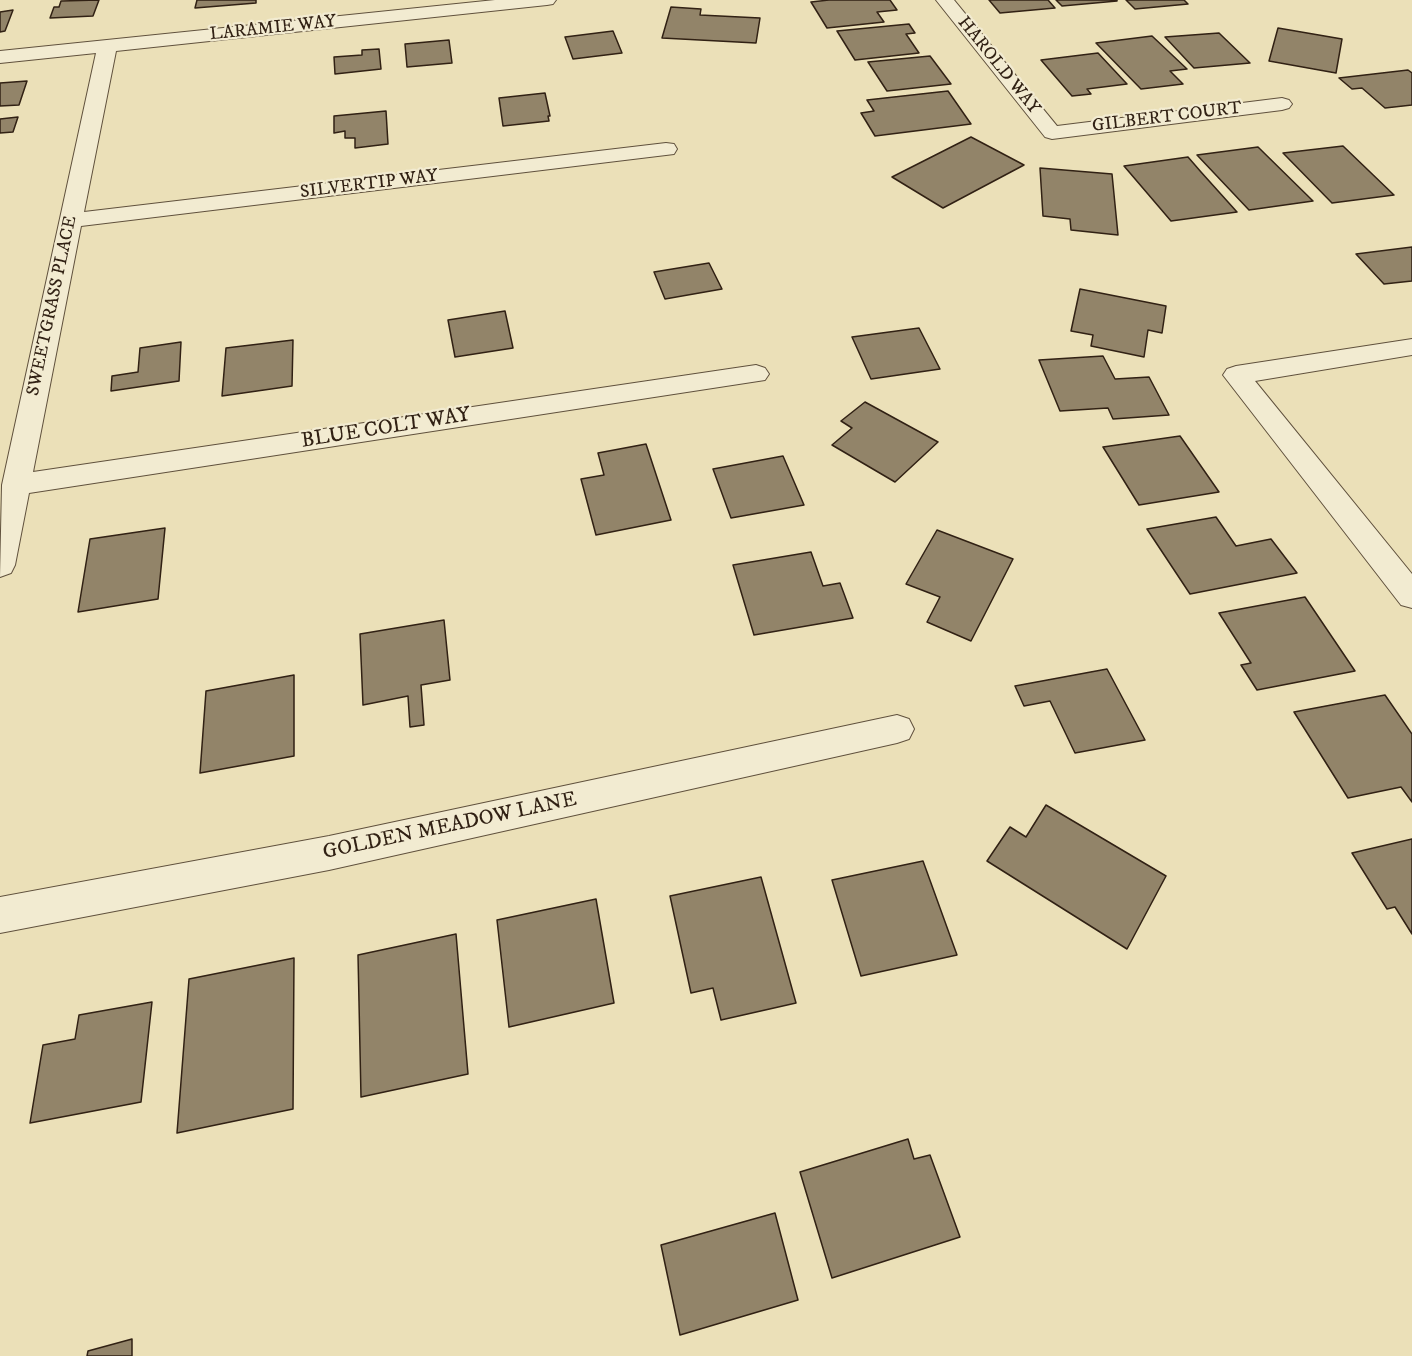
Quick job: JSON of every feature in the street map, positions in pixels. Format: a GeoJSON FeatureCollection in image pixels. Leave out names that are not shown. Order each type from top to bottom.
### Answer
{"type":"FeatureCollection","features":[{"type":"Feature","properties":{"kind":"street","name":"LARAMIE WAY"},"geometry":{"type":"LineString","coordinates":[[0,57],[547,0]]}},
{"type":"Feature","properties":{"kind":"street","name":"HAROLD WAY"},"geometry":{"type":"LineString","coordinates":[[945,0],[1052,133]]}},
{"type":"Feature","properties":{"kind":"street","name":"SWEETGRASS PLACE"},"geometry":{"type":"LineString","coordinates":[[0,565],[107,46]]}},
{"type":"Feature","properties":{"kind":"street","name":"GILBERT COURT"},"geometry":{"type":"LineString","coordinates":[[1052,133],[1282,104]]}},
{"type":"Feature","properties":{"kind":"street","name":"SILVERTIP WAY"},"geometry":{"type":"LineString","coordinates":[[71,220],[666,149]]}},
{"type":"Feature","properties":{"kind":"street"},"geometry":{"type":"LineString","coordinates":[[1412,347],[1236,375],[1412,596]]}},
{"type":"Feature","properties":{"kind":"street","name":"BLUE COLT WAY"},"geometry":{"type":"LineString","coordinates":[[16,485],[756,374]]}},
{"type":"Feature","properties":{"kind":"street","name":"GOLDEN MEADOW LANE"},"geometry":{"type":"LineString","coordinates":[[0,915],[329,853],[897,729]]}},
{"type":"Feature","properties":{"kind":"building"},"geometry":{"type":"Polygon","coordinates":[[[99,0],[93,16],[50,18],[54,7],[59,7],[61,1],[99,0]]]}},
{"type":"Feature","properties":{"kind":"building"},"geometry":{"type":"Polygon","coordinates":[[[197,0],[256,0],[256,3],[195,8],[197,0]]]}},
{"type":"Feature","properties":{"kind":"building"},"geometry":{"type":"Polygon","coordinates":[[[890,0],[897,10],[877,12],[884,22],[827,28],[811,2],[890,0]]]}},
{"type":"Feature","properties":{"kind":"building"},"geometry":{"type":"Polygon","coordinates":[[[989,0],[1048,0],[1055,8],[1000,13],[989,0]]]}},
{"type":"Feature","properties":{"kind":"building"},"geometry":{"type":"Polygon","coordinates":[[[1056,0],[1117,0],[1117,1],[1062,6],[1056,0]]]}},
{"type":"Feature","properties":{"kind":"building"},"geometry":{"type":"Polygon","coordinates":[[[1126,0],[1184,0],[1188,4],[1135,9],[1126,0]]]}},
{"type":"Feature","properties":{"kind":"building"},"geometry":{"type":"Polygon","coordinates":[[[671,7],[701,9],[700,15],[760,18],[756,43],[662,38],[671,7]]]}},
{"type":"Feature","properties":{"kind":"building"},"geometry":{"type":"Polygon","coordinates":[[[13,10],[5,31],[0,32],[0,12],[13,10]]]}},
{"type":"Feature","properties":{"kind":"building"},"geometry":{"type":"Polygon","coordinates":[[[909,24],[915,33],[906,34],[919,53],[855,60],[837,31],[909,24]]]}},
{"type":"Feature","properties":{"kind":"building"},"geometry":{"type":"Polygon","coordinates":[[[1278,28],[1342,39],[1336,73],[1269,61],[1278,28]]]}},
{"type":"Feature","properties":{"kind":"building"},"geometry":{"type":"Polygon","coordinates":[[[613,31],[622,53],[573,59],[565,37],[613,31]]]}},
{"type":"Feature","properties":{"kind":"building"},"geometry":{"type":"Polygon","coordinates":[[[1219,33],[1250,63],[1194,68],[1165,37],[1219,33]]]}},
{"type":"Feature","properties":{"kind":"building"},"geometry":{"type":"Polygon","coordinates":[[[1152,36],[1187,69],[1170,71],[1183,84],[1141,89],[1096,43],[1152,36]]]}},
{"type":"Feature","properties":{"kind":"building"},"geometry":{"type":"Polygon","coordinates":[[[449,40],[452,63],[407,67],[405,44],[449,40]]]}},
{"type":"Feature","properties":{"kind":"building"},"geometry":{"type":"Polygon","coordinates":[[[379,49],[381,69],[335,74],[334,57],[362,55],[362,50],[379,49]]]}},
{"type":"Feature","properties":{"kind":"building"},"geometry":{"type":"Polygon","coordinates":[[[1098,53],[1127,84],[1087,89],[1091,94],[1072,96],[1041,60],[1098,53]]]}},
{"type":"Feature","properties":{"kind":"building"},"geometry":{"type":"Polygon","coordinates":[[[930,56],[951,84],[887,91],[868,62],[930,56]]]}},
{"type":"Feature","properties":{"kind":"building"},"geometry":{"type":"Polygon","coordinates":[[[1408,70],[1412,73],[1412,105],[1385,108],[1362,88],[1352,89],[1339,78],[1408,70]]]}},
{"type":"Feature","properties":{"kind":"building"},"geometry":{"type":"Polygon","coordinates":[[[27,81],[19,105],[0,106],[0,83],[27,81]]]}},
{"type":"Feature","properties":{"kind":"building"},"geometry":{"type":"Polygon","coordinates":[[[948,91],[971,124],[875,136],[861,113],[874,111],[867,100],[948,91]]]}},
{"type":"Feature","properties":{"kind":"building"},"geometry":{"type":"Polygon","coordinates":[[[545,93],[549,121],[503,126],[499,98],[545,93]]]}},
{"type":"Feature","properties":{"kind":"building"},"geometry":{"type":"Polygon","coordinates":[[[386,111],[388,144],[355,148],[355,138],[345,138],[345,131],[334,133],[334,116],[386,111]]]}},
{"type":"Feature","properties":{"kind":"building"},"geometry":{"type":"Polygon","coordinates":[[[18,117],[13,132],[0,133],[0,119],[18,117]]]}},
{"type":"Feature","properties":{"kind":"building"},"geometry":{"type":"Polygon","coordinates":[[[971,137],[1024,165],[943,208],[892,177],[971,137]]]}},
{"type":"Feature","properties":{"kind":"building"},"geometry":{"type":"Polygon","coordinates":[[[1343,146],[1394,195],[1332,203],[1283,153],[1343,146]]]}},
{"type":"Feature","properties":{"kind":"building"},"geometry":{"type":"Polygon","coordinates":[[[1258,147],[1313,201],[1249,210],[1197,155],[1258,147]]]}},
{"type":"Feature","properties":{"kind":"building"},"geometry":{"type":"Polygon","coordinates":[[[1188,157],[1237,212],[1171,221],[1124,166],[1188,157]]]}},
{"type":"Feature","properties":{"kind":"building"},"geometry":{"type":"Polygon","coordinates":[[[1040,168],[1112,174],[1118,235],[1071,230],[1070,219],[1043,216],[1040,168]]]}},
{"type":"Feature","properties":{"kind":"building"},"geometry":{"type":"Polygon","coordinates":[[[1412,247],[1412,281],[1384,284],[1356,254],[1412,247]]]}},
{"type":"Feature","properties":{"kind":"building"},"geometry":{"type":"Polygon","coordinates":[[[709,263],[722,289],[665,299],[654,272],[709,263]]]}},
{"type":"Feature","properties":{"kind":"building"},"geometry":{"type":"Polygon","coordinates":[[[1080,289],[1166,306],[1162,333],[1148,330],[1144,357],[1091,346],[1093,335],[1071,331],[1080,289]]]}},
{"type":"Feature","properties":{"kind":"building"},"geometry":{"type":"Polygon","coordinates":[[[505,311],[513,348],[455,357],[448,320],[505,311]]]}},
{"type":"Feature","properties":{"kind":"building"},"geometry":{"type":"Polygon","coordinates":[[[919,328],[940,369],[871,379],[852,337],[919,328]]]}},
{"type":"Feature","properties":{"kind":"building"},"geometry":{"type":"Polygon","coordinates":[[[293,340],[292,386],[222,396],[226,348],[293,340]]]}},
{"type":"Feature","properties":{"kind":"building"},"geometry":{"type":"Polygon","coordinates":[[[181,342],[179,381],[111,391],[112,376],[138,372],[140,348],[181,342]]]}},
{"type":"Feature","properties":{"kind":"building"},"geometry":{"type":"Polygon","coordinates":[[[1103,356],[1115,379],[1149,377],[1169,415],[1113,419],[1108,408],[1060,411],[1039,360],[1103,356]]]}},
{"type":"Feature","properties":{"kind":"building"},"geometry":{"type":"Polygon","coordinates":[[[865,402],[938,442],[895,482],[832,445],[852,428],[841,421],[865,402]]]}},
{"type":"Feature","properties":{"kind":"building"},"geometry":{"type":"Polygon","coordinates":[[[1180,436],[1219,492],[1139,505],[1103,447],[1180,436]]]}},
{"type":"Feature","properties":{"kind":"building"},"geometry":{"type":"Polygon","coordinates":[[[646,444],[671,520],[596,535],[581,479],[604,475],[598,453],[646,444]]]}},
{"type":"Feature","properties":{"kind":"building"},"geometry":{"type":"Polygon","coordinates":[[[783,456],[804,505],[731,518],[713,469],[783,456]]]}},
{"type":"Feature","properties":{"kind":"building"},"geometry":{"type":"Polygon","coordinates":[[[1216,517],[1236,546],[1271,539],[1297,573],[1190,594],[1147,529],[1216,517]]]}},
{"type":"Feature","properties":{"kind":"building"},"geometry":{"type":"Polygon","coordinates":[[[165,528],[158,599],[78,612],[90,539],[165,528]]]}},
{"type":"Feature","properties":{"kind":"building"},"geometry":{"type":"Polygon","coordinates":[[[937,530],[1013,559],[971,641],[927,622],[940,597],[906,584],[937,530]]]}},
{"type":"Feature","properties":{"kind":"building"},"geometry":{"type":"Polygon","coordinates":[[[811,552],[823,586],[840,583],[853,618],[754,635],[733,565],[811,552]]]}},
{"type":"Feature","properties":{"kind":"building"},"geometry":{"type":"Polygon","coordinates":[[[1305,597],[1355,671],[1257,690],[1241,665],[1251,663],[1219,613],[1305,597]]]}},
{"type":"Feature","properties":{"kind":"building"},"geometry":{"type":"Polygon","coordinates":[[[444,620],[450,680],[421,685],[424,725],[410,727],[408,696],[363,705],[360,634],[444,620]]]}},
{"type":"Feature","properties":{"kind":"building"},"geometry":{"type":"Polygon","coordinates":[[[1107,669],[1145,740],[1075,753],[1050,701],[1024,706],[1015,686],[1107,669]]]}},
{"type":"Feature","properties":{"kind":"building"},"geometry":{"type":"Polygon","coordinates":[[[294,675],[294,756],[200,773],[206,691],[294,675]]]}},
{"type":"Feature","properties":{"kind":"building"},"geometry":{"type":"Polygon","coordinates":[[[1385,695],[1412,734],[1412,802],[1401,787],[1348,798],[1294,712],[1385,695]]]}},
{"type":"Feature","properties":{"kind":"building"},"geometry":{"type":"Polygon","coordinates":[[[1046,805],[1166,876],[1127,949],[987,861],[1010,827],[1026,837],[1046,805]]]}},
{"type":"Feature","properties":{"kind":"building"},"geometry":{"type":"Polygon","coordinates":[[[1412,839],[1412,934],[1395,907],[1387,909],[1352,853],[1412,839]]]}},
{"type":"Feature","properties":{"kind":"building"},"geometry":{"type":"Polygon","coordinates":[[[923,861],[957,955],[861,976],[832,880],[923,861]]]}},
{"type":"Feature","properties":{"kind":"building"},"geometry":{"type":"Polygon","coordinates":[[[761,877],[796,1003],[721,1020],[713,988],[691,993],[670,896],[761,877]]]}},
{"type":"Feature","properties":{"kind":"building"},"geometry":{"type":"Polygon","coordinates":[[[596,899],[614,1003],[509,1027],[497,920],[596,899]]]}},
{"type":"Feature","properties":{"kind":"building"},"geometry":{"type":"Polygon","coordinates":[[[456,934],[468,1074],[361,1097],[358,955],[456,934]]]}},
{"type":"Feature","properties":{"kind":"building"},"geometry":{"type":"Polygon","coordinates":[[[294,958],[293,1109],[177,1133],[189,979],[294,958]]]}},
{"type":"Feature","properties":{"kind":"building"},"geometry":{"type":"Polygon","coordinates":[[[152,1002],[141,1102],[30,1123],[43,1045],[75,1039],[79,1015],[152,1002]]]}},
{"type":"Feature","properties":{"kind":"building"},"geometry":{"type":"Polygon","coordinates":[[[908,1139],[914,1159],[930,1155],[960,1237],[832,1278],[800,1172],[908,1139]]]}},
{"type":"Feature","properties":{"kind":"building"},"geometry":{"type":"Polygon","coordinates":[[[775,1213],[798,1300],[680,1335],[661,1245],[775,1213]]]}},
{"type":"Feature","properties":{"kind":"building"},"geometry":{"type":"Polygon","coordinates":[[[132,1339],[132,1356],[87,1356],[88,1351],[132,1339]]]}}]}
